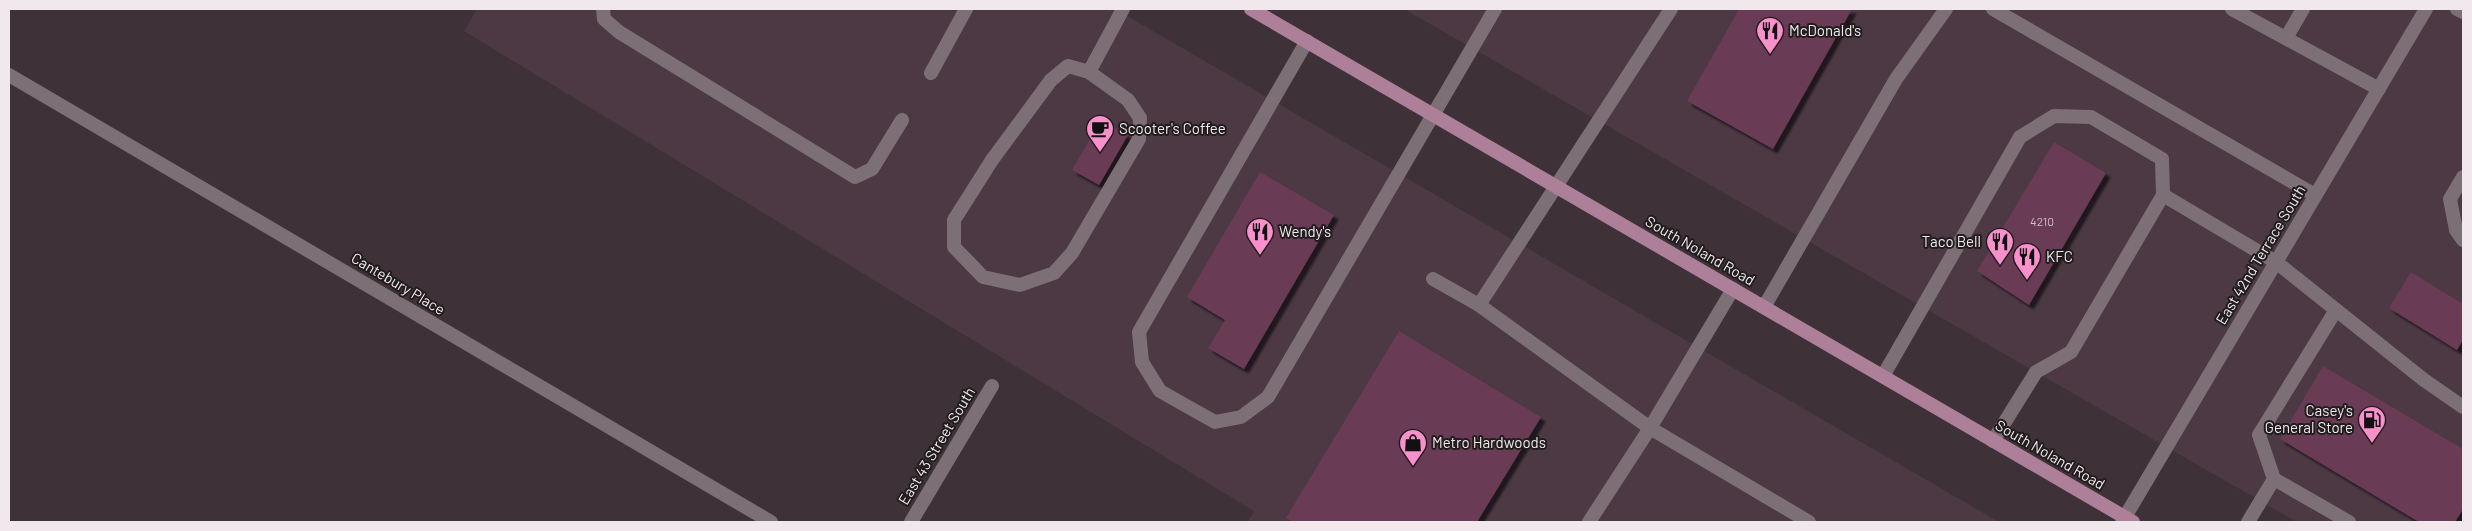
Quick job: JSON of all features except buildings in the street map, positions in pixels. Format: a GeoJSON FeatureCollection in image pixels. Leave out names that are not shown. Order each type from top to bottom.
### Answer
{"type":"FeatureCollection","features":[{"type":"Feature","properties":{"kind":"main road","name":"South Noland Road"},"geometry":{"type":"LineString","coordinates":[[1258,10],[1307,41],[1883,376],[2127,521]]}},
{"type":"Feature","properties":{"kind":"street"},"geometry":{"type":"LineString","coordinates":[[603,9],[604,19],[620,32],[855,177],[872,169],[902,120]]}},
{"type":"Feature","properties":{"kind":"street"},"geometry":{"type":"LineString","coordinates":[[931,73],[966,9]]}},
{"type":"Feature","properties":{"kind":"street"},"geometry":{"type":"LineString","coordinates":[[1089,72],[1123,9]]}},
{"type":"Feature","properties":{"kind":"street"},"geometry":{"type":"LineString","coordinates":[[1307,41],[1139,332],[1142,362],[1160,390],[1215,422],[1240,417],[1268,397],[1495,9]]}},
{"type":"Feature","properties":{"kind":"street"},"geometry":{"type":"LineString","coordinates":[[1479,306],[1558,187],[1671,9]]}},
{"type":"Feature","properties":{"kind":"street"},"geometry":{"type":"LineString","coordinates":[[1764,307],[1896,78],[1946,9]]}},
{"type":"Feature","properties":{"kind":"street"},"geometry":{"type":"LineString","coordinates":[[1993,9],[2315,195]]}},
{"type":"Feature","properties":{"kind":"street"},"geometry":{"type":"LineString","coordinates":[[2232,9],[2379,89]]}},
{"type":"Feature","properties":{"kind":"street"},"geometry":{"type":"LineString","coordinates":[[2286,38],[2303,9]]}},
{"type":"Feature","properties":{"kind":"street","name":"East 42nd Terrace South"},"geometry":{"type":"LineString","coordinates":[[2127,521],[2315,195],[2426,9]]}},
{"type":"Feature","properties":{"kind":"street"},"geometry":{"type":"LineString","coordinates":[[2457,9],[2463,12]]}},
{"type":"Feature","properties":{"kind":"street"},"geometry":{"type":"LineString","coordinates":[[1068,66],[1089,72],[1128,100],[1140,118],[1139,139],[1072,253],[1054,274],[1020,285],[983,277],[954,247],[954,220],[992,160],[1051,80],[1068,66]]}},
{"type":"Feature","properties":{"kind":"street","name":"Cantebury Place"},"geometry":{"type":"LineString","coordinates":[[9,74],[771,522]]}},
{"type":"Feature","properties":{"kind":"street"},"geometry":{"type":"LineString","coordinates":[[1883,376],[2020,137],[2054,116],[2091,117],[2162,158],[2163,195],[2071,352],[2036,372],[1993,441]]}},
{"type":"Feature","properties":{"kind":"street"},"geometry":{"type":"LineString","coordinates":[[2463,177],[2450,200],[2456,230],[2463,240]]}},
{"type":"Feature","properties":{"kind":"street"},"geometry":{"type":"LineString","coordinates":[[2163,195],[2276,262],[2424,380],[2463,407]]}},
{"type":"Feature","properties":{"kind":"street"},"geometry":{"type":"LineString","coordinates":[[1433,279],[1479,306],[1650,428],[1809,522]]}},
{"type":"Feature","properties":{"kind":"street"},"geometry":{"type":"LineString","coordinates":[[1589,522],[1650,428],[1732,289]]}},
{"type":"Feature","properties":{"kind":"street"},"geometry":{"type":"LineString","coordinates":[[2336,310],[2259,435],[2274,479],[2349,522]]}},
{"type":"Feature","properties":{"kind":"street","name":"East 43 Street South"},"geometry":{"type":"LineString","coordinates":[[911,522],[992,386]]}},
{"type":"Feature","properties":{"kind":"street"},"geometry":{"type":"LineString","coordinates":[[2248,522],[2274,479]]}},
{"type":"Feature","properties":{"kind":"shaded area"},"geometry":{"type":"Polygon","coordinates":[[[477,9],[1115,9],[1999,522],[1248,522],[1254,511],[464,31],[477,9]]]}},
{"type":"Feature","properties":{"kind":"shaded area"},"geometry":{"type":"Polygon","coordinates":[[[1404,9],[2463,9],[2463,522],[2297,522],[1404,9]]]}},
{"type":"Feature","properties":{"kind":"place","name":"McDonald's"},"geometry":{"type":"Point","coordinates":[1770,55]}},
{"type":"Feature","properties":{"kind":"place","name":"Scooter's Coffee"},"geometry":{"type":"Point","coordinates":[1100,153]}},
{"type":"Feature","properties":{"kind":"place","name":"Wendy's"},"geometry":{"type":"Point","coordinates":[1260,256]}},
{"type":"Feature","properties":{"kind":"place","name":"Taco Bell"},"geometry":{"type":"Point","coordinates":[2000,266]}},
{"type":"Feature","properties":{"kind":"place","name":"KFC"},"geometry":{"type":"Point","coordinates":[2027,281]}},
{"type":"Feature","properties":{"kind":"place","name":"Casey's General Store"},"geometry":{"type":"Point","coordinates":[2372,444]}},
{"type":"Feature","properties":{"kind":"place","name":"Metro Hardwoods"},"geometry":{"type":"Point","coordinates":[1413,467]}}]}
